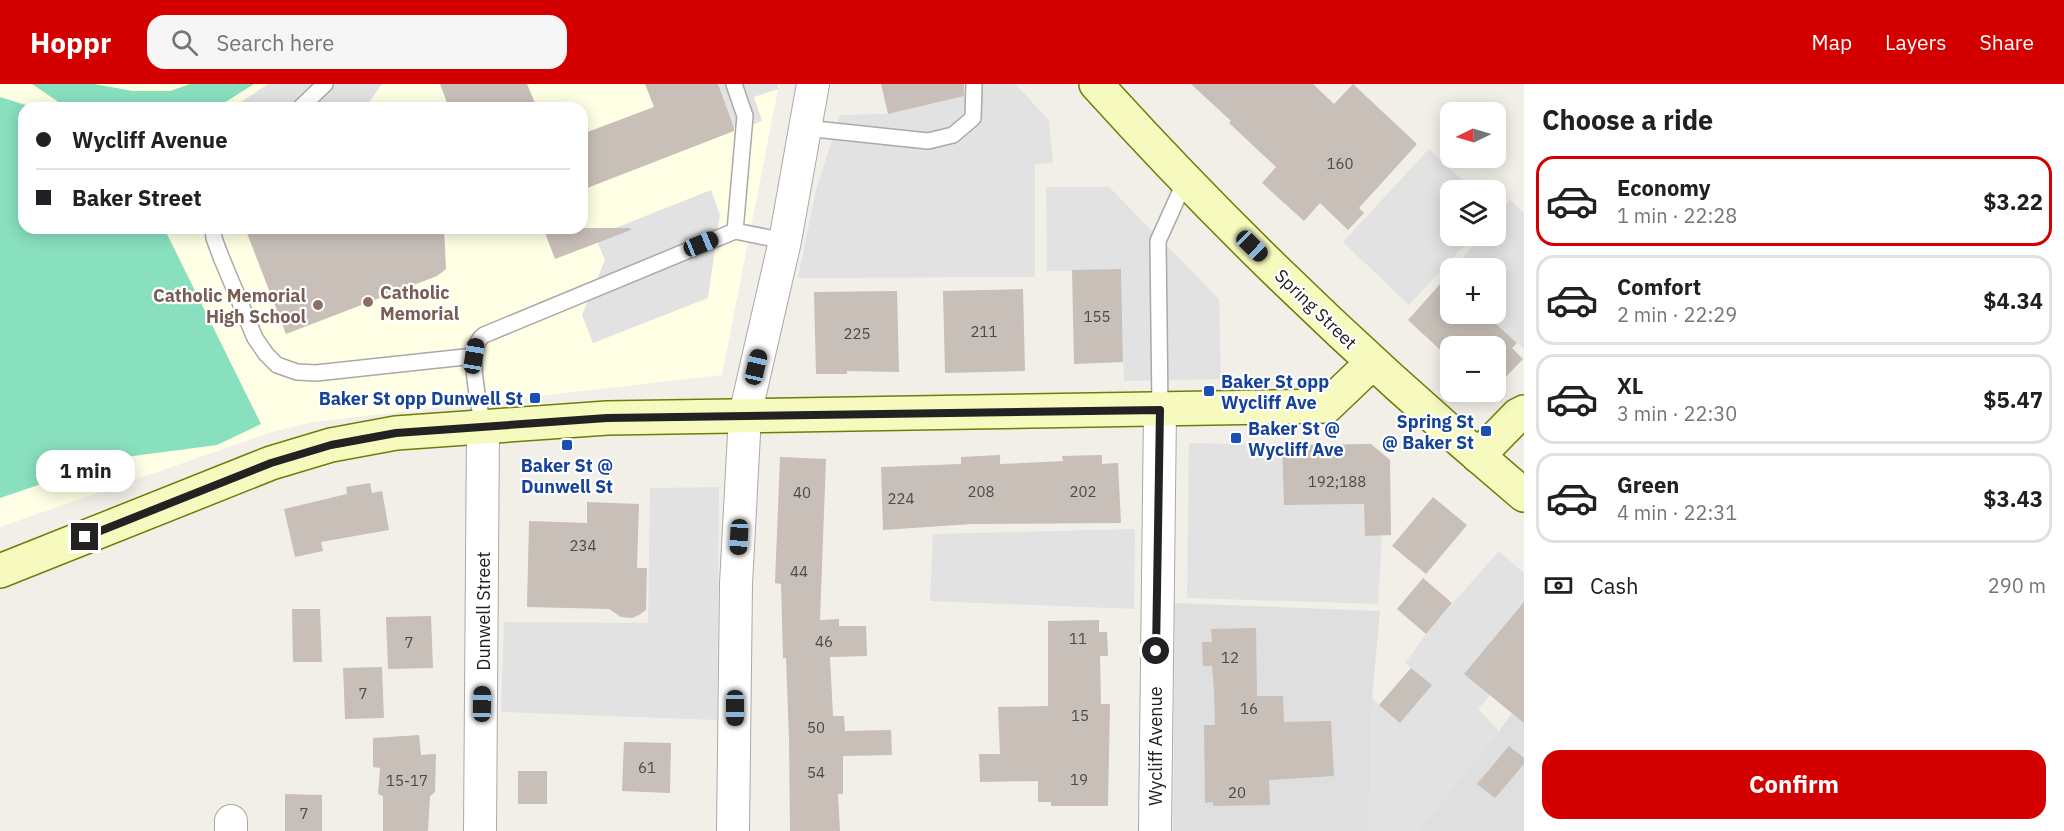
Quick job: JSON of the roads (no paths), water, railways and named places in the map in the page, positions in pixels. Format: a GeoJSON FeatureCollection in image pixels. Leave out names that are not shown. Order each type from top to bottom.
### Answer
{"type":"FeatureCollection","features":[{"type":"Feature","properties":{"kind":"street"},"geometry":{"type":"LineString","coordinates":[[733,831],[736,584],[745,415],[785,241],[813,84]]}},
{"type":"Feature","properties":{"kind":"street","name":"Spring Street"},"geometry":{"type":"LineString","coordinates":[[1096,84],[1186,179],[1372,363],[1524,495]]}},
{"type":"Feature","properties":{"kind":"street"},"geometry":{"type":"LineString","coordinates":[[0,571],[271,463],[331,445],[396,433],[607,418],[1327,406],[1372,363]]}},
{"type":"Feature","properties":{"kind":"street","name":"Wycliff Avenue"},"geometry":{"type":"LineString","coordinates":[[1155,831],[1160,410]]}},
{"type":"Feature","properties":{"kind":"street"},"geometry":{"type":"LineString","coordinates":[[1478,456],[1518,415],[1524,412]]}},
{"type":"Feature","properties":{"kind":"street","name":"Dunwell Street"},"geometry":{"type":"LineString","coordinates":[[480,831],[483,427]]}},
{"type":"Feature","properties":{"kind":"lane"},"geometry":{"type":"LineString","coordinates":[[306,102],[325,84]]}},
{"type":"Feature","properties":{"kind":"lane"},"geometry":{"type":"LineString","coordinates":[[734,84],[745,116],[735,231]]}},
{"type":"Feature","properties":{"kind":"lane"},"geometry":{"type":"LineString","coordinates":[[805,128],[928,141],[953,135],[973,118],[974,84]]}},
{"type":"Feature","properties":{"kind":"lane"},"geometry":{"type":"LineString","coordinates":[[1160,410],[1158,241],[1186,179]]}},
{"type":"Feature","properties":{"kind":"lane"},"geometry":{"type":"LineString","coordinates":[[483,427],[476,388],[474,356],[476,344],[483,335],[735,231],[785,241]]}},
{"type":"Feature","properties":{"kind":"lane"},"geometry":{"type":"LineString","coordinates":[[214,234],[255,338],[277,365],[297,372],[316,373],[474,356]]}},
{"type":"Feature","properties":{"kind":"place","name":"Catholic Memorial"},"geometry":{"type":"Point","coordinates":[368,302]}},
{"type":"Feature","properties":{"kind":"place","name":"Catholic Memorial High School"},"geometry":{"type":"Point","coordinates":[318,305]}},
{"type":"Feature","properties":{"kind":"place","name":"Baker St opp Wycliff Ave"},"geometry":{"type":"Point","coordinates":[1209,391]}},
{"type":"Feature","properties":{"kind":"place","name":"Baker St opp Dunwell St"},"geometry":{"type":"Point","coordinates":[535,398]}},
{"type":"Feature","properties":{"kind":"place","name":"Spring St @ Baker St"},"geometry":{"type":"Point","coordinates":[1486,431]}},
{"type":"Feature","properties":{"kind":"place","name":"Baker St @ Wycliff Ave"},"geometry":{"type":"Point","coordinates":[1236,438]}},
{"type":"Feature","properties":{"kind":"place","name":"Baker St @ Dunwell St"},"geometry":{"type":"Point","coordinates":[567,445]}}]}
